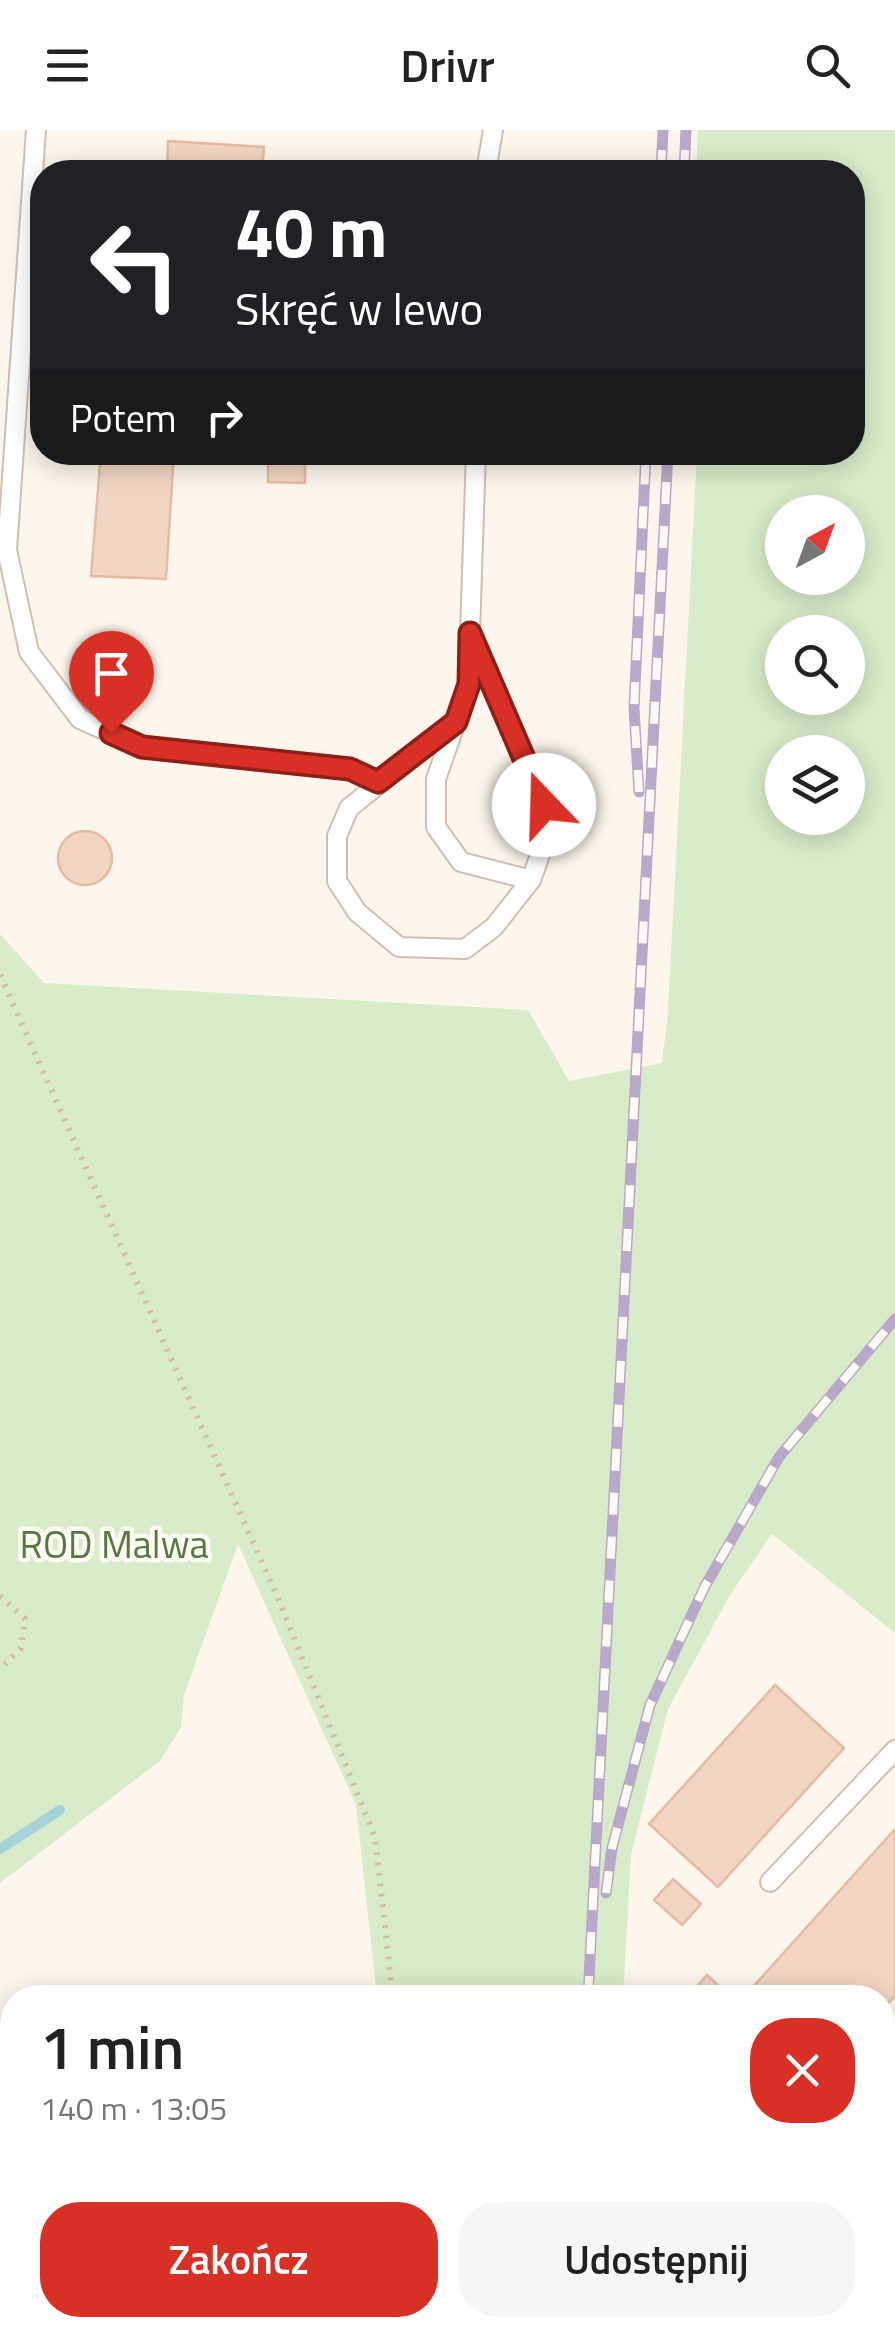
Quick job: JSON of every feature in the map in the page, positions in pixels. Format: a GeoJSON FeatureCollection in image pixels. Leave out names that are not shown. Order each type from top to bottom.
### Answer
{"type":"FeatureCollection","features":[{"type":"Feature","properties":{"kind":"lane"},"geometry":{"type":"LineString","coordinates":[[34,160],[36,130]]}},
{"type":"Feature","properties":{"kind":"lane"},"geometry":{"type":"LineString","coordinates":[[488,160],[493,130]]}},
{"type":"Feature","properties":{"kind":"lane"},"geometry":{"type":"LineString","coordinates":[[30,217],[7,550],[29,652],[80,719],[142,747],[350,769],[378,782]]}},
{"type":"Feature","properties":{"kind":"lane"},"geometry":{"type":"LineString","coordinates":[[476,465],[469,684],[436,780],[436,827],[461,862],[531,880]]}},
{"type":"Feature","properties":{"kind":"lane"},"geometry":{"type":"LineString","coordinates":[[456,722],[349,808],[337,836],[337,881],[358,912],[399,947],[465,949],[494,927],[531,880],[550,825],[538,785],[470,633]]}},
{"type":"Feature","properties":{"kind":"lane"},"geometry":{"type":"LineString","coordinates":[[770,1882],[895,1750]]}},
{"type":"Feature","properties":{"kind":"path"},"geometry":{"type":"LineString","coordinates":[[0,975],[277,1596],[374,1837],[391,1985]]}},
{"type":"Feature","properties":{"kind":"path"},"geometry":{"type":"LineString","coordinates":[[0,1596],[25,1620],[22,1648],[0,1669]]}},
{"type":"Feature","properties":{"kind":"green space","name":"ROD Malwa"},"geometry":{"type":"Polygon","coordinates":[[[698,130],[895,130],[895,1633],[772,1534],[730,1595],[668,1709],[631,1854],[624,1985],[376,1985],[356,1805],[238,1544],[184,1695],[181,1727],[160,1761],[0,1883],[0,934],[44,983],[528,1010],[569,1081],[662,1063],[668,1012],[696,465],[865,465],[865,160],[697,160],[698,130]]]}},
{"type":"Feature","properties":{"kind":"building"},"geometry":{"type":"Polygon","coordinates":[[[168,141],[264,147],[263,160],[167,160],[168,141]]]}},
{"type":"Feature","properties":{"kind":"building"},"geometry":{"type":"Polygon","coordinates":[[[100,465],[173,465],[166,579],[91,576],[100,465]]]}},
{"type":"Feature","properties":{"kind":"building"},"geometry":{"type":"Polygon","coordinates":[[[268,465],[305,465],[305,483],[268,482],[268,465]]]}},
{"type":"Feature","properties":{"kind":"building"},"geometry":{"type":"Polygon","coordinates":[[[85,831],[104,839],[112,858],[104,877],[85,885],[66,877],[58,858],[66,839],[85,831]]]}},
{"type":"Feature","properties":{"kind":"building"},"geometry":{"type":"Polygon","coordinates":[[[775,1685],[844,1748],[718,1887],[649,1824],[775,1685]]]}},
{"type":"Feature","properties":{"kind":"building"},"geometry":{"type":"Polygon","coordinates":[[[895,1829],[895,1985],[755,1985],[895,1829]]]}},
{"type":"Feature","properties":{"kind":"building"},"geometry":{"type":"Polygon","coordinates":[[[673,1879],[701,1904],[682,1925],[654,1900],[673,1879]]]}},
{"type":"Feature","properties":{"kind":"building"},"geometry":{"type":"Polygon","coordinates":[[[707,1975],[718,1985],[698,1985],[707,1975]]]}},
{"type":"Feature","properties":{"kind":"waterway"},"geometry":{"type":"LineString","coordinates":[[0,1849],[60,1810]]}},
{"type":"Feature","properties":{"kind":"railway"},"geometry":{"type":"LineString","coordinates":[[662,160],[663,130]]}},
{"type":"Feature","properties":{"kind":"railway"},"geometry":{"type":"LineString","coordinates":[[685,160],[686,130]]}},
{"type":"Feature","properties":{"kind":"railway"},"geometry":{"type":"LineString","coordinates":[[639,792],[634,708],[645,465]]}},
{"type":"Feature","properties":{"kind":"railway"},"geometry":{"type":"LineString","coordinates":[[589,1985],[667,465]]}},
{"type":"Feature","properties":{"kind":"railway"},"geometry":{"type":"LineString","coordinates":[[606,1893],[612,1848],[650,1705],[705,1586],[779,1457],[895,1319]]}},
{"type":"Feature","properties":{"kind":"route"},"geometry":{"type":"LineString","coordinates":[[111,733],[142,747],[350,769],[378,782],[456,722],[469,684],[470,633],[544,805]]}}]}
